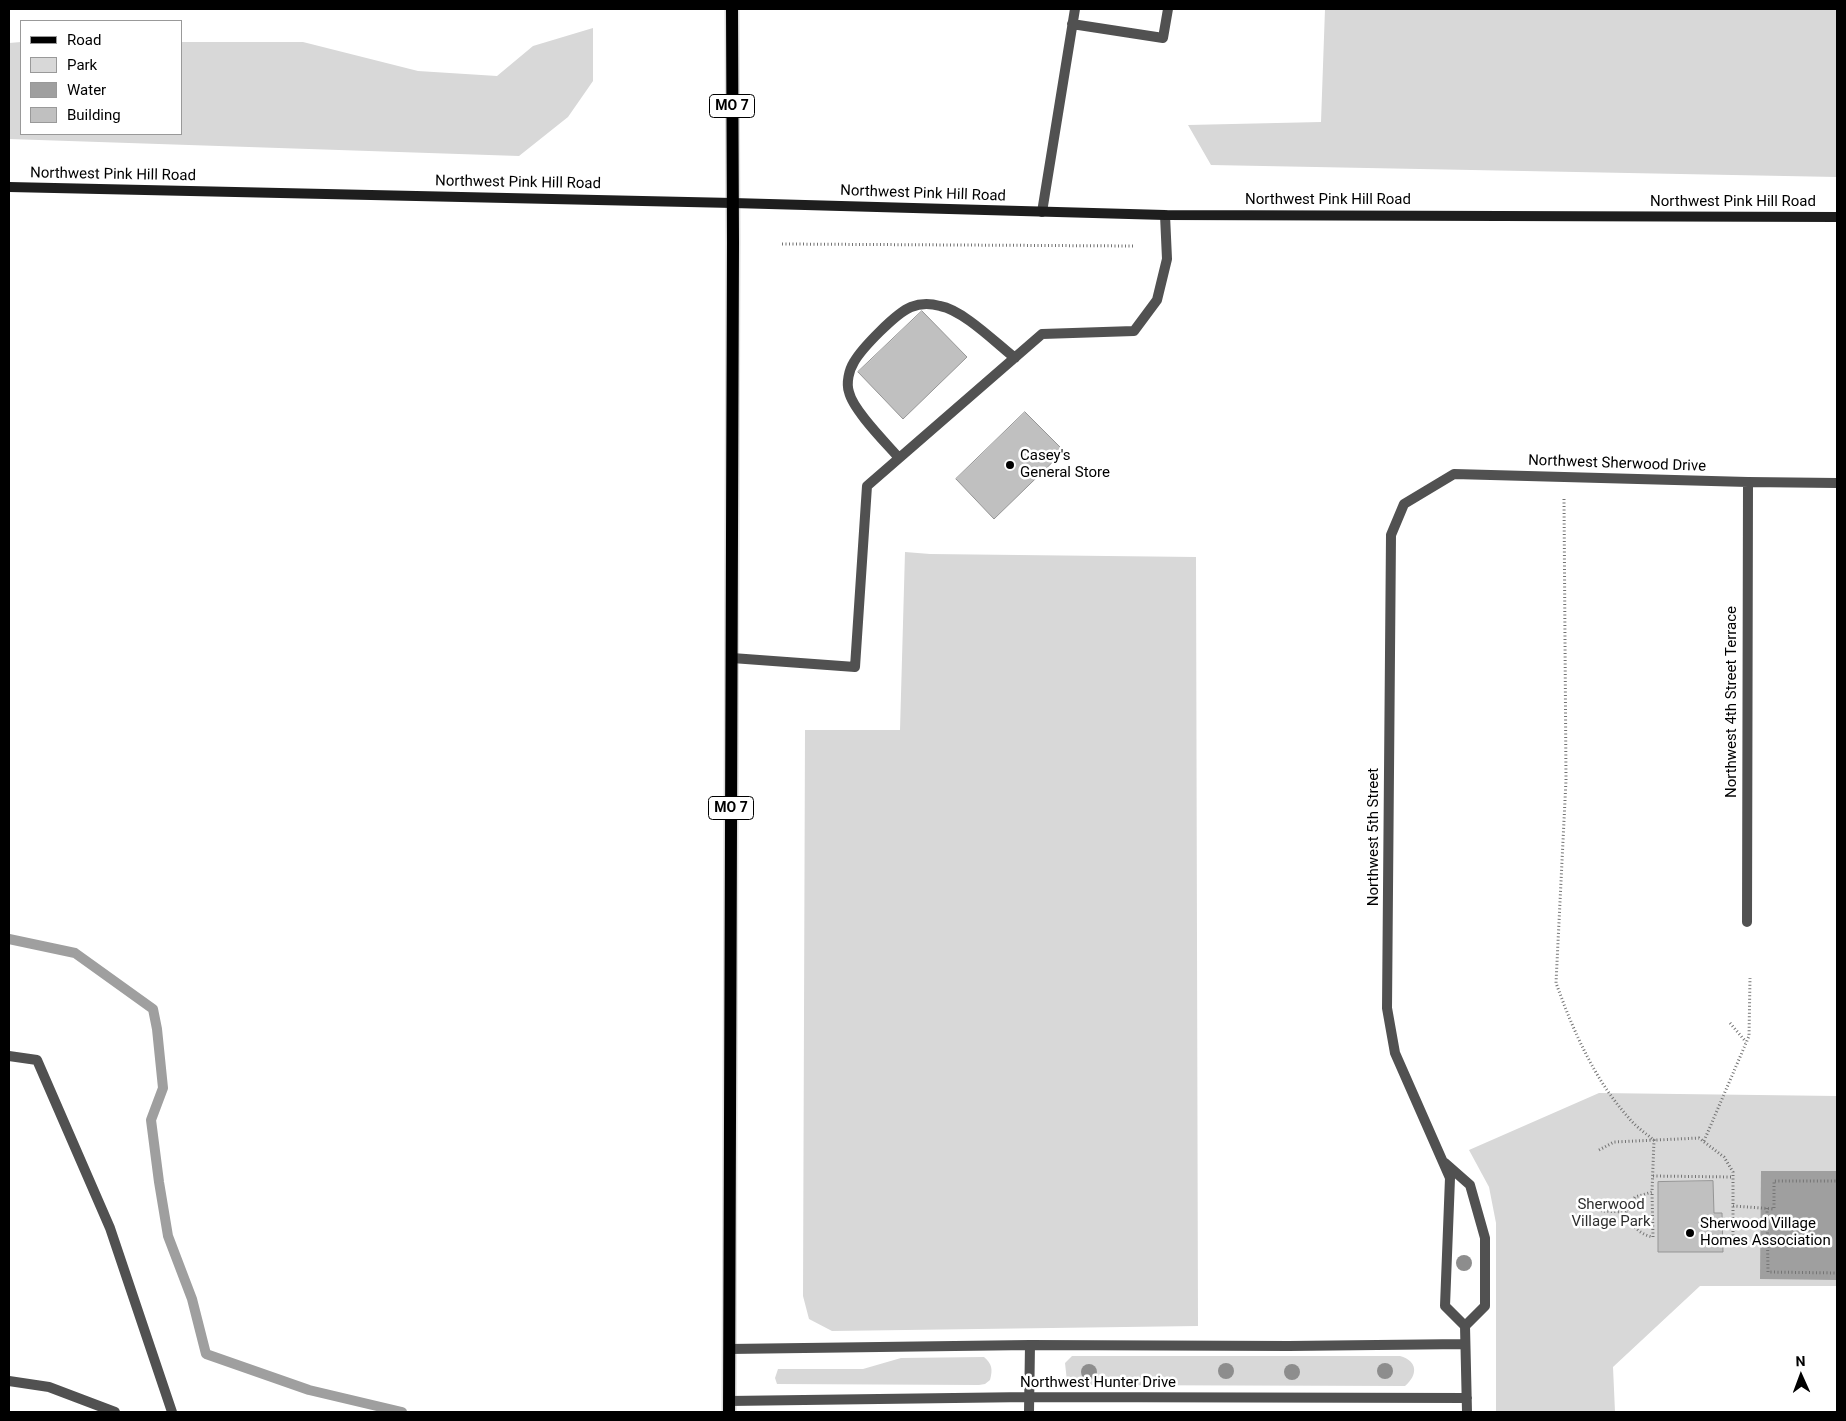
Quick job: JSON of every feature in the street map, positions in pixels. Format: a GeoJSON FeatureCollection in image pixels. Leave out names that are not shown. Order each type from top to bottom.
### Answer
{"type":"FeatureCollection","features":[{"type":"Feature","properties":{"kind":"main road","name":"MO 7"},"geometry":{"type":"LineString","coordinates":[[729,1407],[732,9]]}},
{"type":"Feature","properties":{"kind":"main road","name":"Northwest Pink Hill Road"},"geometry":{"type":"LineString","coordinates":[[9,187],[733,203],[1165,215],[1837,217]]}},
{"type":"Feature","properties":{"kind":"street"},"geometry":{"type":"LineString","coordinates":[[1042,212],[1075,9]]}},
{"type":"Feature","properties":{"kind":"street"},"geometry":{"type":"LineString","coordinates":[[1072,24],[1163,38],[1168,9]]}},
{"type":"Feature","properties":{"kind":"street"},"geometry":{"type":"LineString","coordinates":[[732,658],[855,667],[867,486],[1042,334],[1134,331],[1157,300],[1167,259],[1165,215]]}},
{"type":"Feature","properties":{"kind":"street"},"geometry":{"type":"LineString","coordinates":[[899,458],[856,407],[848,392],[848,379],[852,364],[862,351],[896,317],[909,308],[924,303],[943,306],[975,326],[1014,358]]}},
{"type":"Feature","properties":{"kind":"street","name":"Northwest Sherwood Drive"},"geometry":{"type":"LineString","coordinates":[[1404,504],[1454,474],[1748,482],[1837,482]]}},
{"type":"Feature","properties":{"kind":"street","name":"Northwest 4th Street Terrace"},"geometry":{"type":"LineString","coordinates":[[1747,922],[1748,482]]}},
{"type":"Feature","properties":{"kind":"street","name":"Northwest 5th Street"},"geometry":{"type":"LineString","coordinates":[[1404,504],[1391,535],[1387,1008],[1395,1053],[1450,1178],[1445,1306],[1465,1326],[1484,1306],[1485,1238],[1470,1186],[1444,1162]]}},
{"type":"Feature","properties":{"kind":"street"},"geometry":{"type":"LineString","coordinates":[[9,1056],[37,1060],[110,1228],[172,1412]]}},
{"type":"Feature","properties":{"kind":"street"},"geometry":{"type":"LineString","coordinates":[[1465,1326],[1467,1412]]}},
{"type":"Feature","properties":{"kind":"street"},"geometry":{"type":"LineString","coordinates":[[729,1349],[1030,1345],[1289,1346],[1465,1344]]}},
{"type":"Feature","properties":{"kind":"street"},"geometry":{"type":"LineString","coordinates":[[1029,1412],[1030,1345]]}},
{"type":"Feature","properties":{"kind":"street"},"geometry":{"type":"LineString","coordinates":[[9,1381],[48,1387],[115,1412]]}},
{"type":"Feature","properties":{"kind":"street","name":"Northwest Hunter Drive"},"geometry":{"type":"LineString","coordinates":[[729,1407],[1029,1397],[1467,1398]]}},
{"type":"Feature","properties":{"kind":"path"},"geometry":{"type":"LineString","coordinates":[[782,244],[1135,246]]}},
{"type":"Feature","properties":{"kind":"path"},"geometry":{"type":"LineString","coordinates":[[1564,477],[1566,780],[1556,983],[1567,1015],[1593,1068],[1628,1118],[1654,1140]]}},
{"type":"Feature","properties":{"kind":"path"},"geometry":{"type":"LineString","coordinates":[[1704,1141],[1749,1036],[1750,978]]}},
{"type":"Feature","properties":{"kind":"path"},"geometry":{"type":"LineString","coordinates":[[1730,1023],[1746,1043]]}},
{"type":"Feature","properties":{"kind":"path"},"geometry":{"type":"LineString","coordinates":[[1599,1150],[1614,1142],[1699,1138],[1704,1141],[1724,1157],[1733,1172],[1733,1242]]}},
{"type":"Feature","properties":{"kind":"path"},"geometry":{"type":"LineString","coordinates":[[1626,1212],[1632,1226],[1644,1235],[1653,1237],[1652,1176],[1654,1140]]}},
{"type":"Feature","properties":{"kind":"path"},"geometry":{"type":"LineString","coordinates":[[1652,1176],[1733,1177]]}},
{"type":"Feature","properties":{"kind":"path"},"geometry":{"type":"LineString","coordinates":[[1733,1206],[1774,1209],[1774,1181],[1837,1181]]}},
{"type":"Feature","properties":{"kind":"path"},"geometry":{"type":"LineString","coordinates":[[1626,1212],[1635,1197],[1652,1192]]}},
{"type":"Feature","properties":{"kind":"path"},"geometry":{"type":"LineString","coordinates":[[1767,1208],[1768,1272],[1837,1273]]}},
{"type":"Feature","properties":{"kind":"path"},"geometry":{"type":"LineString","coordinates":[[1601,1211],[1626,1212]]}},
{"type":"Feature","properties":{"kind":"green space"},"geometry":{"type":"Polygon","coordinates":[[[1325,9],[1837,9],[1837,177],[1211,165],[1188,125],[1321,122],[1325,9]]]}},
{"type":"Feature","properties":{"kind":"green space"},"geometry":{"type":"Polygon","coordinates":[[[593,28],[593,81],[568,117],[519,156],[9,139],[9,43],[20,42],[20,135],[182,135],[182,42],[303,42],[418,71],[497,76],[533,46],[593,28]]]}},
{"type":"Feature","properties":{"kind":"green space"},"geometry":{"type":"Polygon","coordinates":[[[905,552],[930,554],[1196,557],[1198,1326],[832,1331],[809,1319],[803,1296],[805,730],[900,730],[905,552]]]}},
{"type":"Feature","properties":{"kind":"green space","name":"Sherwood Village Park"},"geometry":{"type":"Polygon","coordinates":[[[1599,1093],[1837,1096],[1837,1286],[1700,1286],[1613,1367],[1615,1412],[1496,1412],[1496,1223],[1489,1187],[1469,1150],[1599,1093]]]}},
{"type":"Feature","properties":{"kind":"green space"},"geometry":{"type":"Polygon","coordinates":[[[1072,1356],[1400,1356],[1410,1361],[1413,1365],[1414,1373],[1405,1386],[1072,1385],[1067,1381],[1065,1363],[1072,1356]]]}},
{"type":"Feature","properties":{"kind":"green space"},"geometry":{"type":"Polygon","coordinates":[[[984,1357],[990,1364],[991,1376],[990,1380],[985,1384],[979,1385],[777,1384],[775,1378],[778,1369],[863,1369],[901,1358],[984,1357]]]}},
{"type":"Feature","properties":{"kind":"water"},"geometry":{"type":"Polygon","coordinates":[[[1761,1171],[1837,1171],[1837,1280],[1760,1279],[1761,1171]]]}},
{"type":"Feature","properties":{"kind":"building"},"geometry":{"type":"Polygon","coordinates":[[[922,311],[967,357],[903,419],[858,372],[922,311]]]}},
{"type":"Feature","properties":{"kind":"building","name":"Casey's General Store"},"geometry":{"type":"Polygon","coordinates":[[[1025,412],[1064,451],[994,519],[956,479],[1025,412]]]}},
{"type":"Feature","properties":{"kind":"building","name":"Sherwood Village Homes Association"},"geometry":{"type":"Polygon","coordinates":[[[1713,1181],[1714,1213],[1722,1213],[1723,1252],[1658,1252],[1658,1182],[1713,1181]]]}},
{"type":"Feature","properties":{"kind":"waterway"},"geometry":{"type":"LineString","coordinates":[[9,939],[75,953],[153,1009],[163,1088],[151,1120],[159,1182],[168,1236],[192,1299],[206,1354],[309,1390],[402,1412]]}},
{"type":"Feature","properties":{"kind":"place","name":"Casey's General Store"},"geometry":{"type":"Point","coordinates":[1010,465]}},
{"type":"Feature","properties":{"kind":"place","name":"Sherwood Village Homes Association"},"geometry":{"type":"Point","coordinates":[1690,1233]}}]}
